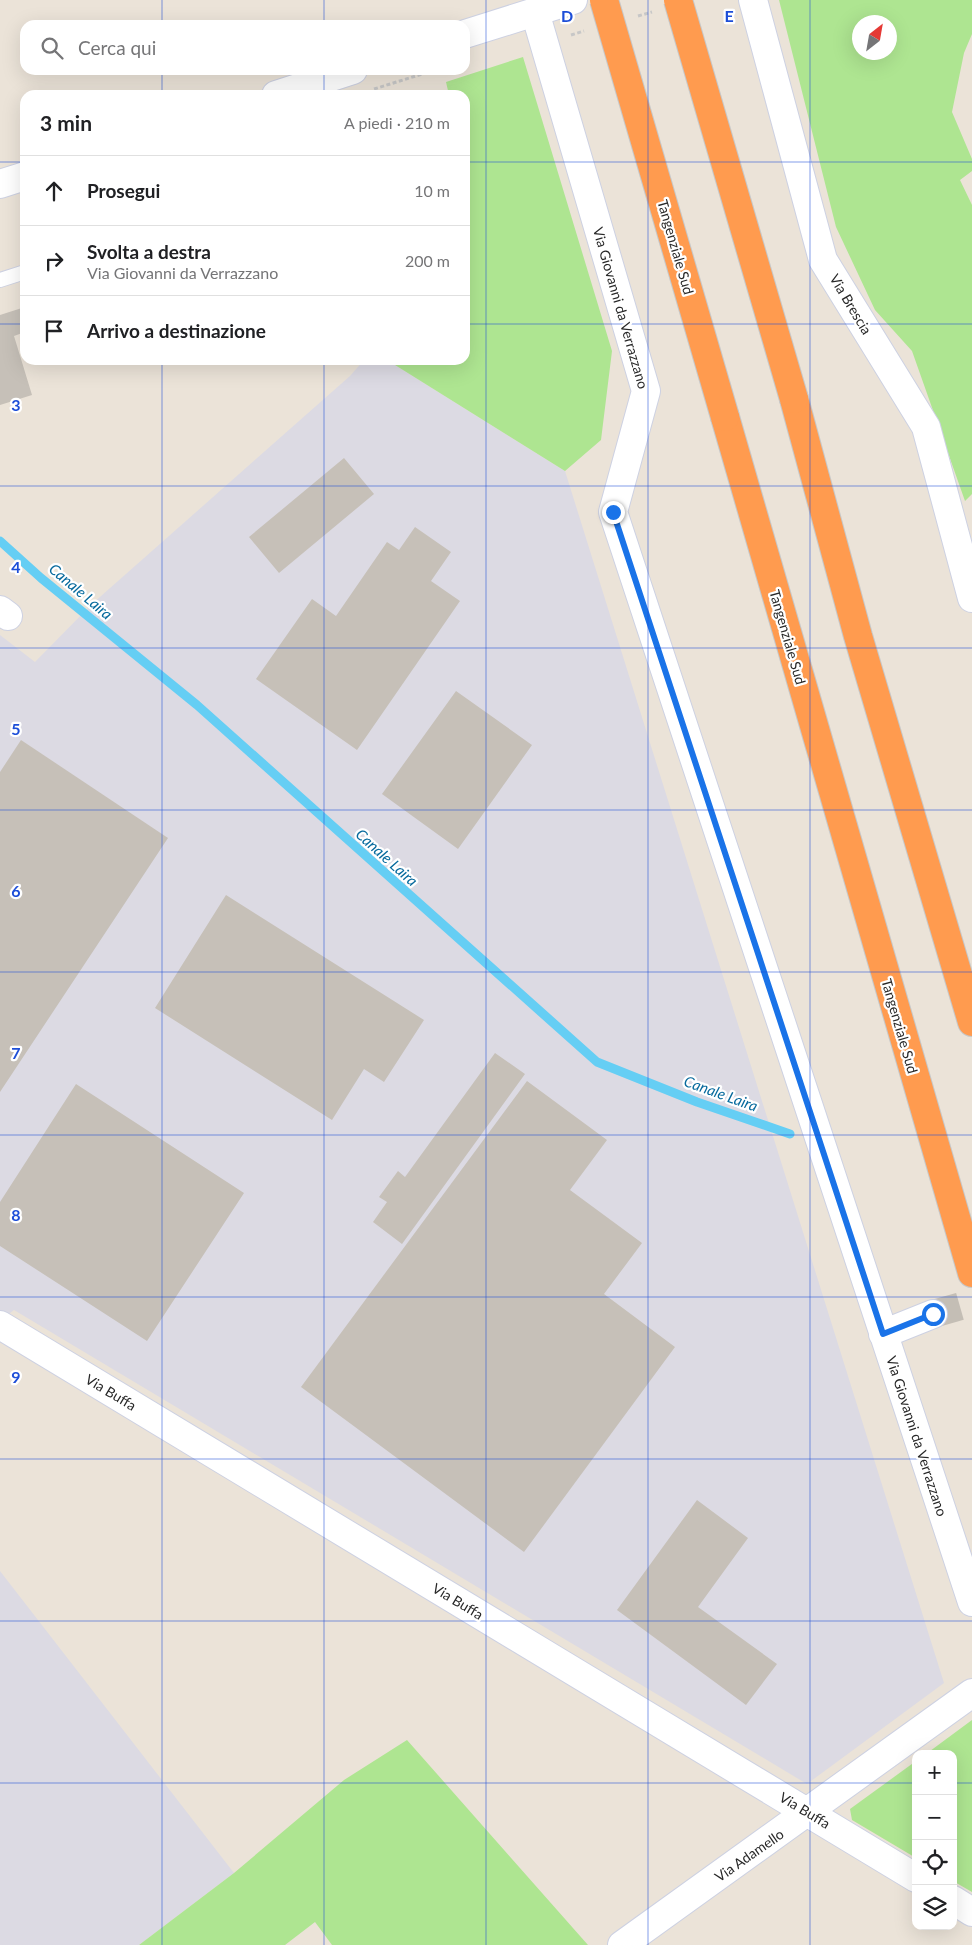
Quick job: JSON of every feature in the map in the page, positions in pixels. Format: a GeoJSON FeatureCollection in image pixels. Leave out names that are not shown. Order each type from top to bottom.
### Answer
{"type":"FeatureCollection","features":[{"type":"Feature","properties":{"kind":"highway","name":"Tangenziale Sud"},"geometry":{"type":"LineString","coordinates":[[604,0],[972,1273]]}},
{"type":"Feature","properties":{"kind":"highway"},"geometry":{"type":"LineString","coordinates":[[666,5],[794,399],[858,636],[972,1022]]}},
{"type":"Feature","properties":{"kind":"street","name":"Via Brescia"},"geometry":{"type":"LineString","coordinates":[[753,0],[824,260],[926,427],[972,598]]}},
{"type":"Feature","properties":{"kind":"street"},"geometry":{"type":"LineString","coordinates":[[470,32],[554,4]]}},
{"type":"Feature","properties":{"kind":"street","name":"Via Giovanni da Verrazzano"},"geometry":{"type":"LineString","coordinates":[[554,4],[544,43],[646,392],[613,512],[972,1602]]}},
{"type":"Feature","properties":{"kind":"street"},"geometry":{"type":"LineString","coordinates":[[306,90],[360,81]]}},
{"type":"Feature","properties":{"kind":"street"},"geometry":{"type":"LineString","coordinates":[[0,184],[20,178]]}},
{"type":"Feature","properties":{"kind":"street"},"geometry":{"type":"LineString","coordinates":[[883,1334],[933,1314]]}},
{"type":"Feature","properties":{"kind":"street","name":"Via Buffa"},"geometry":{"type":"LineString","coordinates":[[0,1325],[912,1876]]}},
{"type":"Feature","properties":{"kind":"street","name":"Via Adamello"},"geometry":{"type":"LineString","coordinates":[[622,1945],[808,1813],[972,1693]]}},
{"type":"Feature","properties":{"kind":"street"},"geometry":{"type":"LineString","coordinates":[[957,1903],[972,1912]]}},
{"type":"Feature","properties":{"kind":"lane"},"geometry":{"type":"LineString","coordinates":[[0,280],[20,274]]}},
{"type":"Feature","properties":{"kind":"path"},"geometry":{"type":"LineString","coordinates":[[637,16],[666,5]]}},
{"type":"Feature","properties":{"kind":"path"},"geometry":{"type":"LineString","coordinates":[[544,43],[591,29]]}},
{"type":"Feature","properties":{"kind":"path"},"geometry":{"type":"LineString","coordinates":[[360,81],[401,75]]}},
{"type":"Feature","properties":{"kind":"shaded area"},"geometry":{"type":"Polygon","coordinates":[[[360,365],[395,365],[565,471],[944,1683],[807,1784],[14,1310],[0,1321],[0,635],[35,662],[92,604],[350,376],[360,365]]]}},
{"type":"Feature","properties":{"kind":"shaded area"},"geometry":{"type":"Polygon","coordinates":[[[0,1571],[234,1873],[139,1945],[0,1945],[0,1571]]]}},
{"type":"Feature","properties":{"kind":"green space"},"geometry":{"type":"Polygon","coordinates":[[[779,0],[972,0],[972,34],[964,53],[952,112],[972,159],[972,171],[960,180],[972,205],[972,494],[965,501],[912,351],[875,310],[836,227],[779,0]]]}},
{"type":"Feature","properties":{"kind":"green space"},"geometry":{"type":"Polygon","coordinates":[[[523,57],[612,351],[601,440],[565,471],[395,365],[470,365],[470,90],[448,90],[446,82],[523,57]]]}},
{"type":"Feature","properties":{"kind":"green space"},"geometry":{"type":"Polygon","coordinates":[[[972,1720],[972,1892],[957,1883],[957,1750],[931,1750],[972,1720]]]}},
{"type":"Feature","properties":{"kind":"green space"},"geometry":{"type":"Polygon","coordinates":[[[407,1740],[588,1945],[332,1945],[315,1922],[285,1945],[139,1945],[234,1873],[344,1780],[407,1740]]]}},
{"type":"Feature","properties":{"kind":"green space"},"geometry":{"type":"Polygon","coordinates":[[[912,1764],[912,1856],[852,1820],[850,1809],[912,1764]]]}},
{"type":"Feature","properties":{"kind":"building"},"geometry":{"type":"Polygon","coordinates":[[[20,309],[20,334],[14,336],[20,356],[20,365],[23,365],[32,395],[0,405],[0,315],[20,309]]]}},
{"type":"Feature","properties":{"kind":"building"},"geometry":{"type":"Polygon","coordinates":[[[344,458],[374,494],[279,573],[249,537],[344,458]]]}},
{"type":"Feature","properties":{"kind":"building"},"geometry":{"type":"Polygon","coordinates":[[[415,527],[451,552],[431,581],[460,601],[357,750],[256,679],[312,599],[336,616],[387,542],[399,550],[415,527]]]}},
{"type":"Feature","properties":{"kind":"building"},"geometry":{"type":"Polygon","coordinates":[[[456,691],[532,745],[458,849],[382,794],[456,691]]]}},
{"type":"Feature","properties":{"kind":"building"},"geometry":{"type":"Polygon","coordinates":[[[21,740],[168,838],[0,1092],[0,772],[21,740]]]}},
{"type":"Feature","properties":{"kind":"building"},"geometry":{"type":"Polygon","coordinates":[[[226,895],[424,1020],[384,1082],[364,1069],[332,1120],[155,1008],[226,895]]]}},
{"type":"Feature","properties":{"kind":"building"},"geometry":{"type":"Polygon","coordinates":[[[495,1053],[525,1074],[402,1244],[373,1222],[387,1202],[379,1197],[398,1171],[405,1177],[495,1053]]]}},
{"type":"Feature","properties":{"kind":"building"},"geometry":{"type":"Polygon","coordinates":[[[527,1081],[607,1140],[570,1190],[642,1243],[604,1294],[675,1347],[524,1552],[301,1387],[527,1081]]]}},
{"type":"Feature","properties":{"kind":"building"},"geometry":{"type":"Polygon","coordinates":[[[76,1084],[244,1193],[147,1341],[0,1246],[0,1202],[76,1084]]]}},
{"type":"Feature","properties":{"kind":"building"},"geometry":{"type":"Polygon","coordinates":[[[697,1500],[748,1538],[698,1607],[777,1664],[746,1705],[617,1610],[697,1500]]]}},
{"type":"Feature","properties":{"kind":"waterway","name":"Canale Laira"},"geometry":{"type":"LineString","coordinates":[[0,541],[41,578],[197,705],[597,1062],[697,1102],[790,1134]]}},
{"type":"Feature","properties":{"kind":"tunnel"},"geometry":{"type":"LineString","coordinates":[[933,1314],[972,1303]]}},
{"type":"Feature","properties":{"kind":"route"},"geometry":{"type":"LineString","coordinates":[[613,512],[751,938],[883,1334],[933,1314]]}}]}
